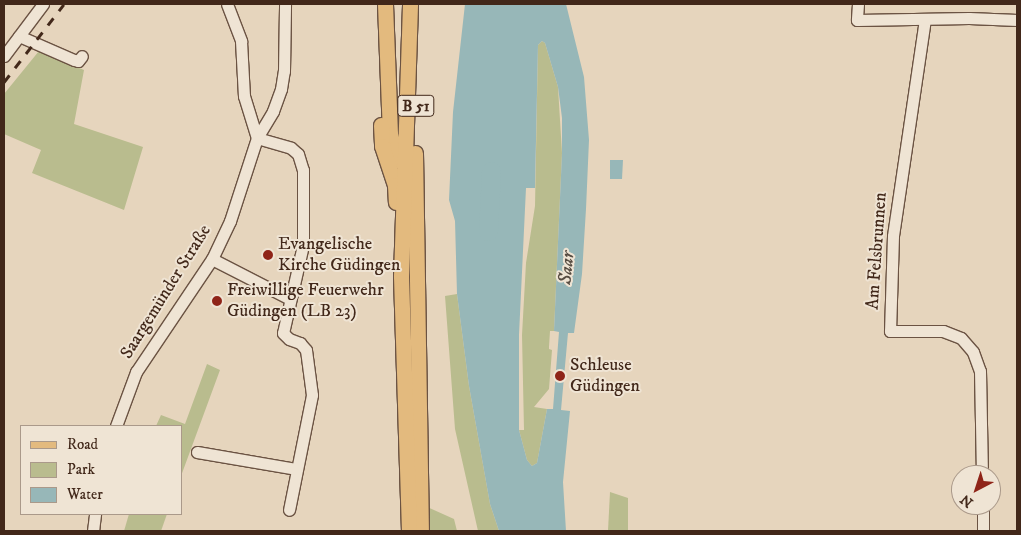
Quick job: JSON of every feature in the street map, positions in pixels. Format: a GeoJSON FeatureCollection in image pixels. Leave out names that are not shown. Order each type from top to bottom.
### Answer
{"type":"FeatureCollection","features":[{"type":"Feature","properties":{"kind":"main road"},"geometry":{"type":"LineString","coordinates":[[385,4],[390,134],[394,149],[409,174],[415,209]]}},
{"type":"Feature","properties":{"kind":"main road","name":"B 51"},"geometry":{"type":"LineString","coordinates":[[409,531],[402,353],[401,236],[410,4]]}},
{"type":"Feature","properties":{"kind":"main road","name":"B 51"},"geometry":{"type":"LineString","coordinates":[[418,4],[415,209],[421,531]]}},
{"type":"Feature","properties":{"kind":"main road"},"geometry":{"type":"LineString","coordinates":[[387,83],[381,127],[382,146],[395,186],[397,218],[401,236]]}},
{"type":"Feature","properties":{"kind":"street"},"geometry":{"type":"LineString","coordinates":[[4,56],[12,39],[43,4]]}},
{"type":"Feature","properties":{"kind":"street"},"geometry":{"type":"LineString","coordinates":[[227,4],[241,40],[244,96],[257,138],[290,148],[298,154],[302,161],[303,245],[283,333],[290,339],[300,343],[306,350],[312,395],[289,510]]}},
{"type":"Feature","properties":{"kind":"street","name":"Saargemünder Straße"},"geometry":{"type":"LineString","coordinates":[[116,425],[136,372],[212,259],[230,222],[257,138],[273,111],[283,79],[285,4]]}},
{"type":"Feature","properties":{"kind":"street"},"geometry":{"type":"LineString","coordinates":[[858,4],[857,20],[1017,20]]}},
{"type":"Feature","properties":{"kind":"street","name":"Am Felsbrunnen"},"geometry":{"type":"LineString","coordinates":[[925,19],[893,236],[890,331],[942,331],[961,338],[973,352],[980,371],[982,465]]}},
{"type":"Feature","properties":{"kind":"street"},"geometry":{"type":"LineString","coordinates":[[12,39],[78,61],[82,56]]}},
{"type":"Feature","properties":{"kind":"street"},"geometry":{"type":"LineString","coordinates":[[212,259],[290,299]]}},
{"type":"Feature","properties":{"kind":"street"},"geometry":{"type":"LineString","coordinates":[[197,452],[296,469]]}},
{"type":"Feature","properties":{"kind":"street"},"geometry":{"type":"LineString","coordinates":[[93,531],[95,515]]}},
{"type":"Feature","properties":{"kind":"street"},"geometry":{"type":"LineString","coordinates":[[983,515],[983,531]]}},
{"type":"Feature","properties":{"kind":"green space"},"geometry":{"type":"Polygon","coordinates":[[[542,41],[545,43],[558,87],[562,153],[554,331],[550,331],[549,347],[552,350],[549,389],[534,407],[547,409],[537,463],[532,466],[527,460],[519,430],[524,430],[522,335],[526,263],[535,206],[538,45],[542,41]]]}},
{"type":"Feature","properties":{"kind":"green space"},"geometry":{"type":"Polygon","coordinates":[[[39,51],[84,70],[74,124],[143,147],[124,210],[32,173],[41,150],[4,134],[4,94],[39,51]]]}},
{"type":"Feature","properties":{"kind":"green space"},"geometry":{"type":"Polygon","coordinates":[[[457,294],[469,386],[490,504],[499,531],[478,531],[455,429],[445,296],[457,294]]]}},
{"type":"Feature","properties":{"kind":"green space"},"geometry":{"type":"Polygon","coordinates":[[[207,364],[220,370],[182,473],[182,425],[156,425],[161,415],[185,424],[207,364]]]}},
{"type":"Feature","properties":{"kind":"green space"},"geometry":{"type":"Polygon","coordinates":[[[610,492],[628,498],[628,531],[608,531],[610,492]]]}},
{"type":"Feature","properties":{"kind":"green space"},"geometry":{"type":"Polygon","coordinates":[[[425,506],[454,519],[457,531],[426,531],[425,506]]]}},
{"type":"Feature","properties":{"kind":"green space"},"geometry":{"type":"Polygon","coordinates":[[[129,515],[167,515],[161,531],[124,531],[129,515]]]}},
{"type":"Feature","properties":{"kind":"water","name":"Saar"},"geometry":{"type":"Polygon","coordinates":[[[465,4],[566,4],[584,77],[589,140],[582,274],[574,333],[568,333],[561,410],[570,411],[563,482],[566,531],[499,531],[490,504],[469,386],[457,294],[455,221],[449,200],[453,112],[465,4]],[[542,41],[538,45],[535,188],[526,188],[519,335],[519,430],[527,460],[532,466],[537,463],[547,409],[553,409],[559,332],[554,331],[562,118],[558,87],[545,43],[542,41]]]}},
{"type":"Feature","properties":{"kind":"water"},"geometry":{"type":"Polygon","coordinates":[[[610,160],[623,160],[622,179],[610,179],[610,160]]]}},
{"type":"Feature","properties":{"kind":"waterway"},"geometry":{"type":"LineString","coordinates":[[488,231],[491,171]]}},
{"type":"Feature","properties":{"kind":"railway"},"geometry":{"type":"LineString","coordinates":[[4,82],[64,4]]}},
{"type":"Feature","properties":{"kind":"place","name":"Evangelische Kirche Güdingen"},"geometry":{"type":"Point","coordinates":[268,255]}},
{"type":"Feature","properties":{"kind":"place","name":"Freiwillige Feuerwehr Güdingen (LB 23)"},"geometry":{"type":"Point","coordinates":[217,301]}},
{"type":"Feature","properties":{"kind":"place","name":"Schleuse Güdingen"},"geometry":{"type":"Point","coordinates":[560,376]}}]}
